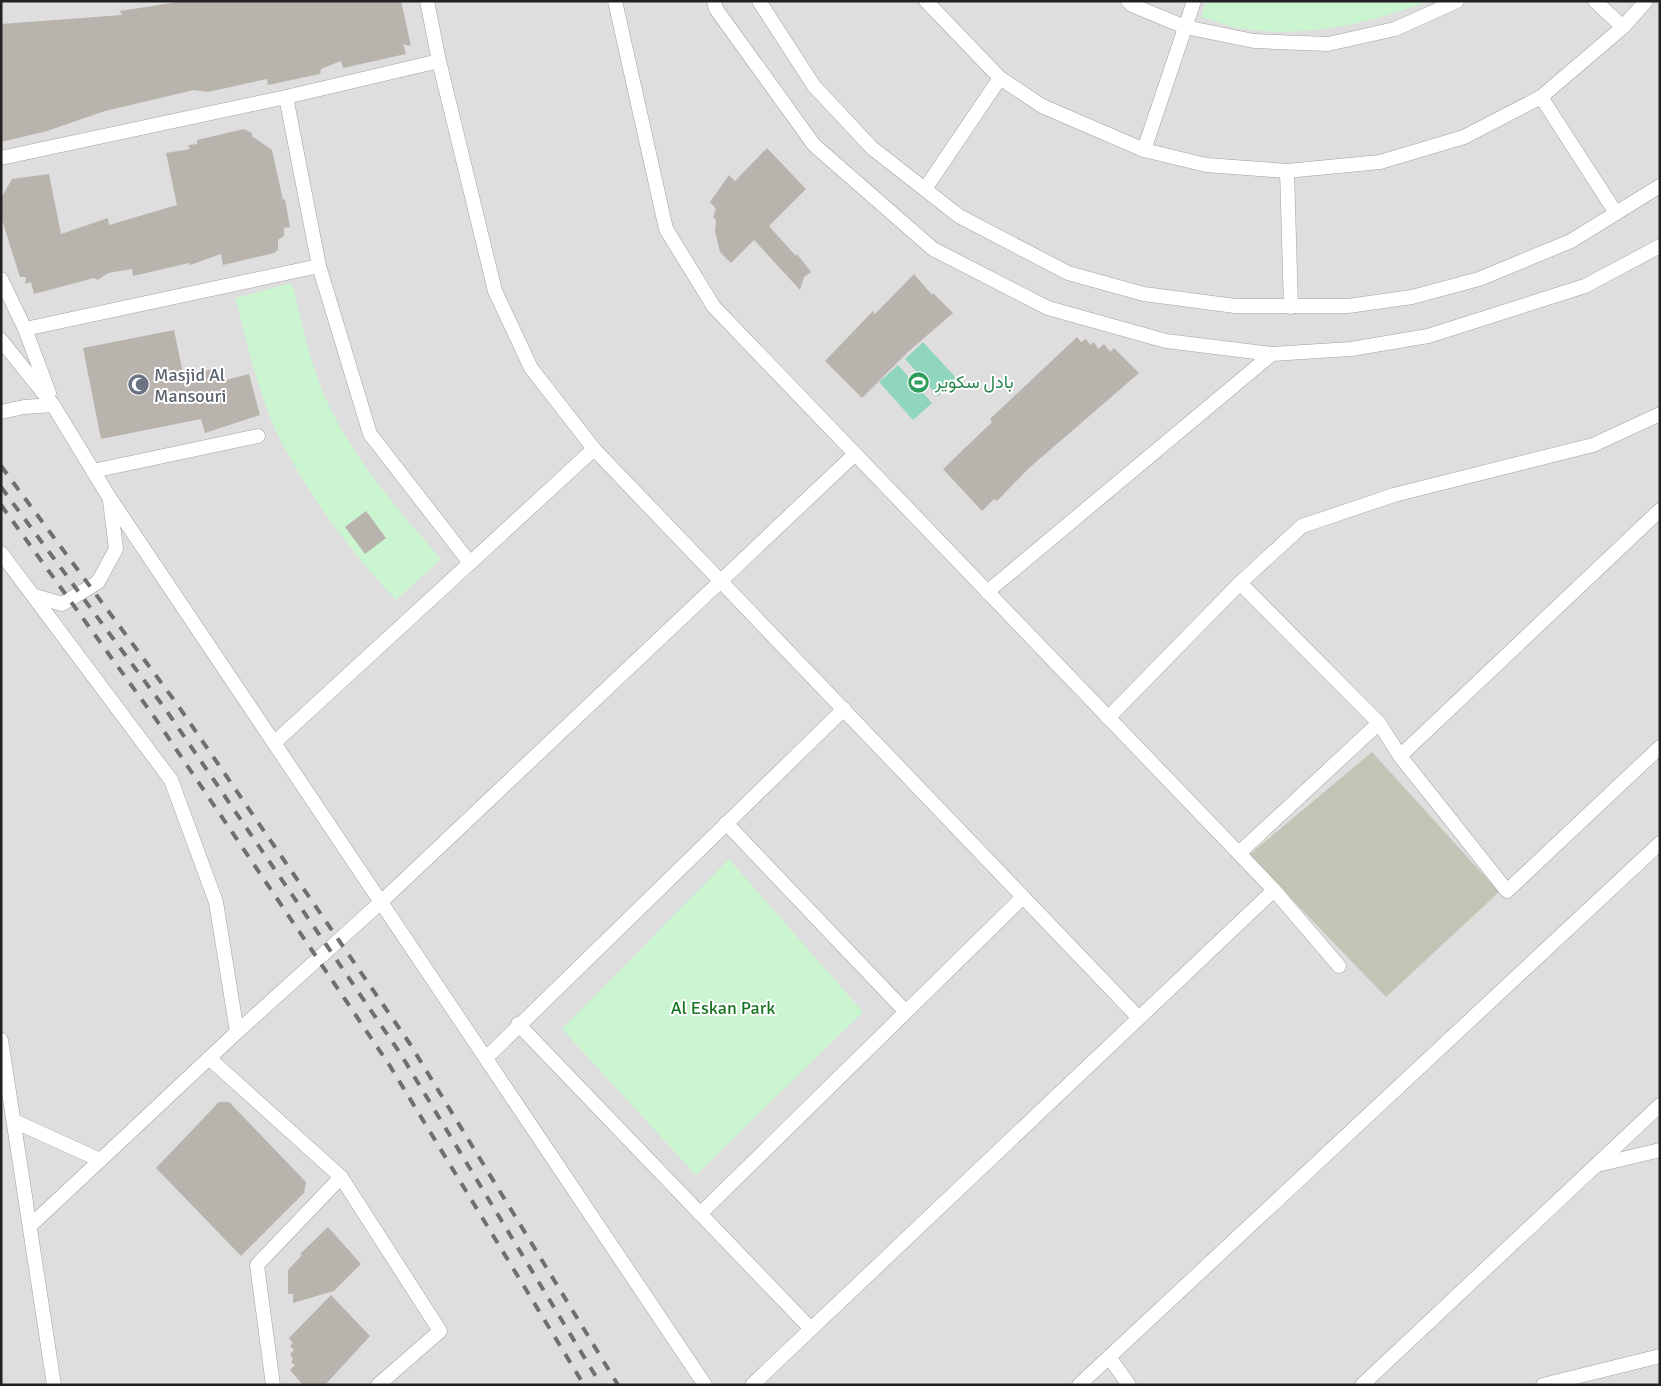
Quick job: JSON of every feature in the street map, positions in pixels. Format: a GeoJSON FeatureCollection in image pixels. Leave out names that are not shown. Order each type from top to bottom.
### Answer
{"type":"FeatureCollection","features":[{"type":"Feature","properties":{"kind":"street"},"geometry":{"type":"LineString","coordinates":[[427,1],[439,61],[495,291],[531,368],[594,449],[1139,1018]]}},
{"type":"Feature","properties":{"kind":"street"},"geometry":{"type":"LineString","coordinates":[[615,1],[666,230],[714,307],[1239,853],[1274,890],[1339,966]]}},
{"type":"Feature","properties":{"kind":"street"},"geometry":{"type":"LineString","coordinates":[[714,1],[716,9],[814,145],[933,249],[1048,308],[1166,341],[1272,354],[1352,349],[1428,336],[1585,286],[1660,246]]}},
{"type":"Feature","properties":{"kind":"street"},"geometry":{"type":"LineString","coordinates":[[759,1],[814,86],[872,148],[959,216],[1068,273],[1144,294],[1235,306],[1291,307],[1348,306],[1403,298],[1479,279],[1571,241],[1660,186]]}},
{"type":"Feature","properties":{"kind":"street"},"geometry":{"type":"LineString","coordinates":[[926,1],[1000,78],[1042,106],[1144,150],[1206,165],[1287,171],[1380,162],[1454,140],[1541,98],[1623,27],[1646,1]]}},
{"type":"Feature","properties":{"kind":"street"},"geometry":{"type":"LineString","coordinates":[[1128,1],[1132,5],[1185,27],[1254,42],[1328,44],[1395,29],[1457,1]]}},
{"type":"Feature","properties":{"kind":"street"},"geometry":{"type":"LineString","coordinates":[[1144,150],[1194,1]]}},
{"type":"Feature","properties":{"kind":"street"},"geometry":{"type":"LineString","coordinates":[[1595,1],[1623,27]]}},
{"type":"Feature","properties":{"kind":"street"},"geometry":{"type":"LineString","coordinates":[[1,158],[286,97],[439,61]]}},
{"type":"Feature","properties":{"kind":"street"},"geometry":{"type":"LineString","coordinates":[[925,189],[1000,78]]}},
{"type":"Feature","properties":{"kind":"street"},"geometry":{"type":"LineString","coordinates":[[286,97],[319,266],[370,434],[470,563]]}},
{"type":"Feature","properties":{"kind":"street"},"geometry":{"type":"LineString","coordinates":[[1541,98],[1616,213]]}},
{"type":"Feature","properties":{"kind":"street"},"geometry":{"type":"LineString","coordinates":[[1287,171],[1291,307]]}},
{"type":"Feature","properties":{"kind":"street"},"geometry":{"type":"LineString","coordinates":[[25,329],[319,266]]}},
{"type":"Feature","properties":{"kind":"street"},"geometry":{"type":"LineString","coordinates":[[1,278],[25,329],[53,406]]}},
{"type":"Feature","properties":{"kind":"street"},"geometry":{"type":"LineString","coordinates":[[1,340],[53,406],[109,496],[705,1385]]}},
{"type":"Feature","properties":{"kind":"street"},"geometry":{"type":"LineString","coordinates":[[987,592],[1272,354]]}},
{"type":"Feature","properties":{"kind":"street"},"geometry":{"type":"LineString","coordinates":[[1,412],[24,407],[53,406]]}},
{"type":"Feature","properties":{"kind":"street"},"geometry":{"type":"LineString","coordinates":[[1108,718],[1240,583],[1302,526],[1394,495],[1593,445],[1660,414]]}},
{"type":"Feature","properties":{"kind":"street"},"geometry":{"type":"LineString","coordinates":[[93,471],[258,436]]}},
{"type":"Feature","properties":{"kind":"street"},"geometry":{"type":"LineString","coordinates":[[274,743],[594,449]]}},
{"type":"Feature","properties":{"kind":"street"},"geometry":{"type":"LineString","coordinates":[[30,1226],[237,1032],[381,902],[855,454]]}},
{"type":"Feature","properties":{"kind":"street"},"geometry":{"type":"LineString","coordinates":[[35,596],[62,604],[98,582],[116,549],[109,496]]}},
{"type":"Feature","properties":{"kind":"street"},"geometry":{"type":"LineString","coordinates":[[1400,756],[1660,510]]}},
{"type":"Feature","properties":{"kind":"street"},"geometry":{"type":"LineString","coordinates":[[1,552],[171,780],[216,902],[237,1032]]}},
{"type":"Feature","properties":{"kind":"street"},"geometry":{"type":"LineString","coordinates":[[1240,583],[1379,723],[1400,756],[1507,890],[1660,747]]}},
{"type":"Feature","properties":{"kind":"street"},"geometry":{"type":"LineString","coordinates":[[486,1058],[518,1024],[844,709]]}},
{"type":"Feature","properties":{"kind":"street"},"geometry":{"type":"LineString","coordinates":[[1239,853],[1379,723]]}},
{"type":"Feature","properties":{"kind":"street"},"geometry":{"type":"LineString","coordinates":[[726,823],[906,1012]]}},
{"type":"Feature","properties":{"kind":"street"},"geometry":{"type":"LineString","coordinates":[[1079,1385],[1659,845]]}},
{"type":"Feature","properties":{"kind":"street"},"geometry":{"type":"LineString","coordinates":[[752,1385],[1274,890]]}},
{"type":"Feature","properties":{"kind":"street"},"geometry":{"type":"LineString","coordinates":[[700,1214],[1023,897]]}},
{"type":"Feature","properties":{"kind":"street"},"geometry":{"type":"LineString","coordinates":[[518,1024],[811,1329]]}},
{"type":"Feature","properties":{"kind":"street"},"geometry":{"type":"LineString","coordinates":[[1,1040],[54,1385]]}},
{"type":"Feature","properties":{"kind":"street"},"geometry":{"type":"LineString","coordinates":[[209,1058],[341,1177],[440,1331],[378,1385]]}},
{"type":"Feature","properties":{"kind":"street"},"geometry":{"type":"LineString","coordinates":[[1362,1385],[1660,1105]]}},
{"type":"Feature","properties":{"kind":"street"},"geometry":{"type":"LineString","coordinates":[[14,1121],[100,1160]]}},
{"type":"Feature","properties":{"kind":"street"},"geometry":{"type":"LineString","coordinates":[[1596,1166],[1660,1150]]}},
{"type":"Feature","properties":{"kind":"street"},"geometry":{"type":"LineString","coordinates":[[273,1385],[258,1265],[341,1177]]}},
{"type":"Feature","properties":{"kind":"street"},"geometry":{"type":"LineString","coordinates":[[1543,1385],[1584,1380],[1660,1356]]}},
{"type":"Feature","properties":{"kind":"street"},"geometry":{"type":"LineString","coordinates":[[1108,1357],[1129,1385]]}},
{"type":"Feature","properties":{"kind":"shaded area"},"geometry":{"type":"Polygon","coordinates":[[[1,1],[1660,1],[1660,1385],[1,1385],[1,1]]]}},
{"type":"Feature","properties":{"kind":"shaded area"},"geometry":{"type":"Polygon","coordinates":[[[1372,752],[1499,892],[1386,997],[1249,855],[1372,752]]]}},
{"type":"Feature","properties":{"kind":"green space"},"geometry":{"type":"Polygon","coordinates":[[[1206,1],[1429,1],[1359,23],[1287,32],[1238,28],[1201,17],[1206,1]]]}},
{"type":"Feature","properties":{"kind":"green space"},"geometry":{"type":"Polygon","coordinates":[[[292,283],[315,371],[338,423],[353,448],[386,494],[441,559],[396,600],[346,542],[316,500],[289,456],[264,401],[235,298],[292,283]]]}},
{"type":"Feature","properties":{"kind":"green space"},"geometry":{"type":"Polygon","coordinates":[[[923,342],[957,379],[938,396],[905,359],[923,342]]]}},
{"type":"Feature","properties":{"kind":"green space"},"geometry":{"type":"Polygon","coordinates":[[[898,365],[932,403],[913,420],[879,382],[898,365]]]}},
{"type":"Feature","properties":{"kind":"green space","name":"Al Eskan Park"},"geometry":{"type":"Polygon","coordinates":[[[729,859],[863,1012],[696,1175],[562,1029],[729,859]]]}},
{"type":"Feature","properties":{"kind":"building"},"geometry":{"type":"Polygon","coordinates":[[[184,1],[401,1],[411,46],[403,44],[406,54],[343,68],[341,61],[321,69],[320,74],[268,85],[267,79],[208,92],[194,90],[105,111],[47,131],[1,142],[1,24],[122,15],[120,11],[184,1]]]}},
{"type":"Feature","properties":{"kind":"building"},"geometry":{"type":"Polygon","coordinates":[[[244,129],[252,133],[252,136],[272,150],[283,200],[285,199],[290,227],[284,228],[284,236],[278,240],[278,250],[274,253],[223,265],[221,254],[190,265],[189,263],[133,276],[132,269],[108,273],[98,280],[94,278],[34,294],[31,282],[25,284],[26,277],[20,277],[1,217],[1,198],[12,179],[49,174],[61,234],[108,218],[109,225],[177,205],[166,153],[190,149],[188,145],[197,144],[197,140],[244,129]]]}},
{"type":"Feature","properties":{"kind":"building"},"geometry":{"type":"Polygon","coordinates":[[[767,148],[806,189],[769,226],[796,256],[797,254],[811,272],[804,277],[800,290],[754,240],[731,263],[720,252],[715,231],[716,220],[713,217],[716,209],[710,202],[729,175],[735,181],[767,148]]]}},
{"type":"Feature","properties":{"kind":"building"},"geometry":{"type":"Polygon","coordinates":[[[914,274],[932,295],[933,293],[953,313],[908,352],[862,398],[825,361],[873,311],[875,314],[914,274]]]}},
{"type":"Feature","properties":{"kind":"building","name":"Masjid Al Mansouri"},"geometry":{"type":"Polygon","coordinates":[[[174,330],[184,378],[215,368],[218,382],[249,374],[260,415],[205,433],[201,419],[101,439],[83,348],[174,330]]]}},
{"type":"Feature","properties":{"kind":"building"},"geometry":{"type":"Polygon","coordinates":[[[1077,337],[1081,342],[1086,339],[1090,345],[1094,342],[1098,349],[1104,344],[1110,352],[1114,348],[1139,373],[1028,469],[997,501],[994,499],[982,511],[943,469],[992,422],[990,419],[1077,337]]]}},
{"type":"Feature","properties":{"kind":"building"},"geometry":{"type":"Polygon","coordinates":[[[366,511],[386,538],[365,554],[345,527],[366,511]]]}},
{"type":"Feature","properties":{"kind":"building"},"geometry":{"type":"Polygon","coordinates":[[[219,1102],[229,1102],[306,1182],[304,1193],[241,1256],[156,1168],[219,1102]]]}},
{"type":"Feature","properties":{"kind":"building"},"geometry":{"type":"Polygon","coordinates":[[[328,1227],[361,1264],[334,1291],[293,1303],[293,1294],[288,1294],[288,1270],[302,1255],[300,1254],[328,1227]]]}},
{"type":"Feature","properties":{"kind":"building"},"geometry":{"type":"Polygon","coordinates":[[[331,1295],[370,1336],[325,1385],[303,1385],[290,1370],[295,1365],[291,1362],[293,1359],[290,1354],[294,1350],[290,1346],[293,1343],[289,1338],[331,1295]]]}},
{"type":"Feature","properties":{"kind":"railway"},"geometry":{"type":"LineString","coordinates":[[1,466],[177,704],[410,1044],[618,1385]]}},
{"type":"Feature","properties":{"kind":"railway"},"geometry":{"type":"LineString","coordinates":[[1,487],[166,710],[400,1053],[601,1385]]}},
{"type":"Feature","properties":{"kind":"railway"},"geometry":{"type":"LineString","coordinates":[[1,505],[155,718],[390,1066],[584,1385]]}},
{"type":"Feature","properties":{"kind":"place","name":"بادل سكوير"},"geometry":{"type":"Point","coordinates":[919,382]}},
{"type":"Feature","properties":{"kind":"place","name":"Masjid Al Mansouri"},"geometry":{"type":"Point","coordinates":[138,385]}}]}
